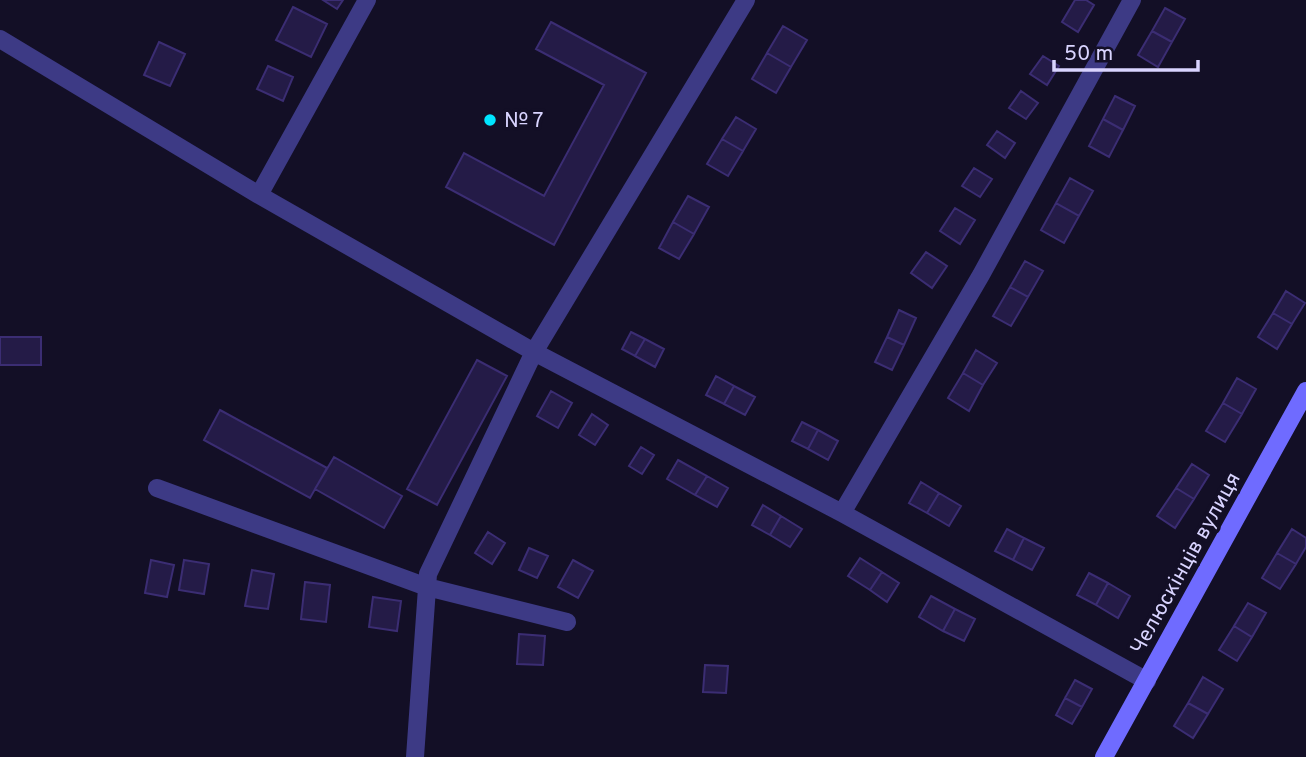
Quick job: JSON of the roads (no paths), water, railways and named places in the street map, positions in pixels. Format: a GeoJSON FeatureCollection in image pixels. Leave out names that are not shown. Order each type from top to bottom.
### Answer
{"type":"FeatureCollection","features":[{"type":"Feature","properties":{"kind":"main road","name":"Челюскінців вулиця"},"geometry":{"type":"LineString","coordinates":[[1104,757],[1306,391]]}},
{"type":"Feature","properties":{"kind":"street"},"geometry":{"type":"LineString","coordinates":[[259,195],[367,0]]}},
{"type":"Feature","properties":{"kind":"street"},"geometry":{"type":"LineString","coordinates":[[415,757],[428,575],[534,352],[746,0]]}},
{"type":"Feature","properties":{"kind":"street"},"geometry":{"type":"LineString","coordinates":[[842,513],[981,275],[1132,0]]}},
{"type":"Feature","properties":{"kind":"street"},"geometry":{"type":"LineString","coordinates":[[0,39],[259,195],[534,352],[842,513],[1147,681]]}},
{"type":"Feature","properties":{"kind":"street"},"geometry":{"type":"LineString","coordinates":[[157,488],[426,587],[567,622]]}},
{"type":"Feature","properties":{"kind":"place","name":"№ 7"},"geometry":{"type":"Point","coordinates":[490,120]}}]}
